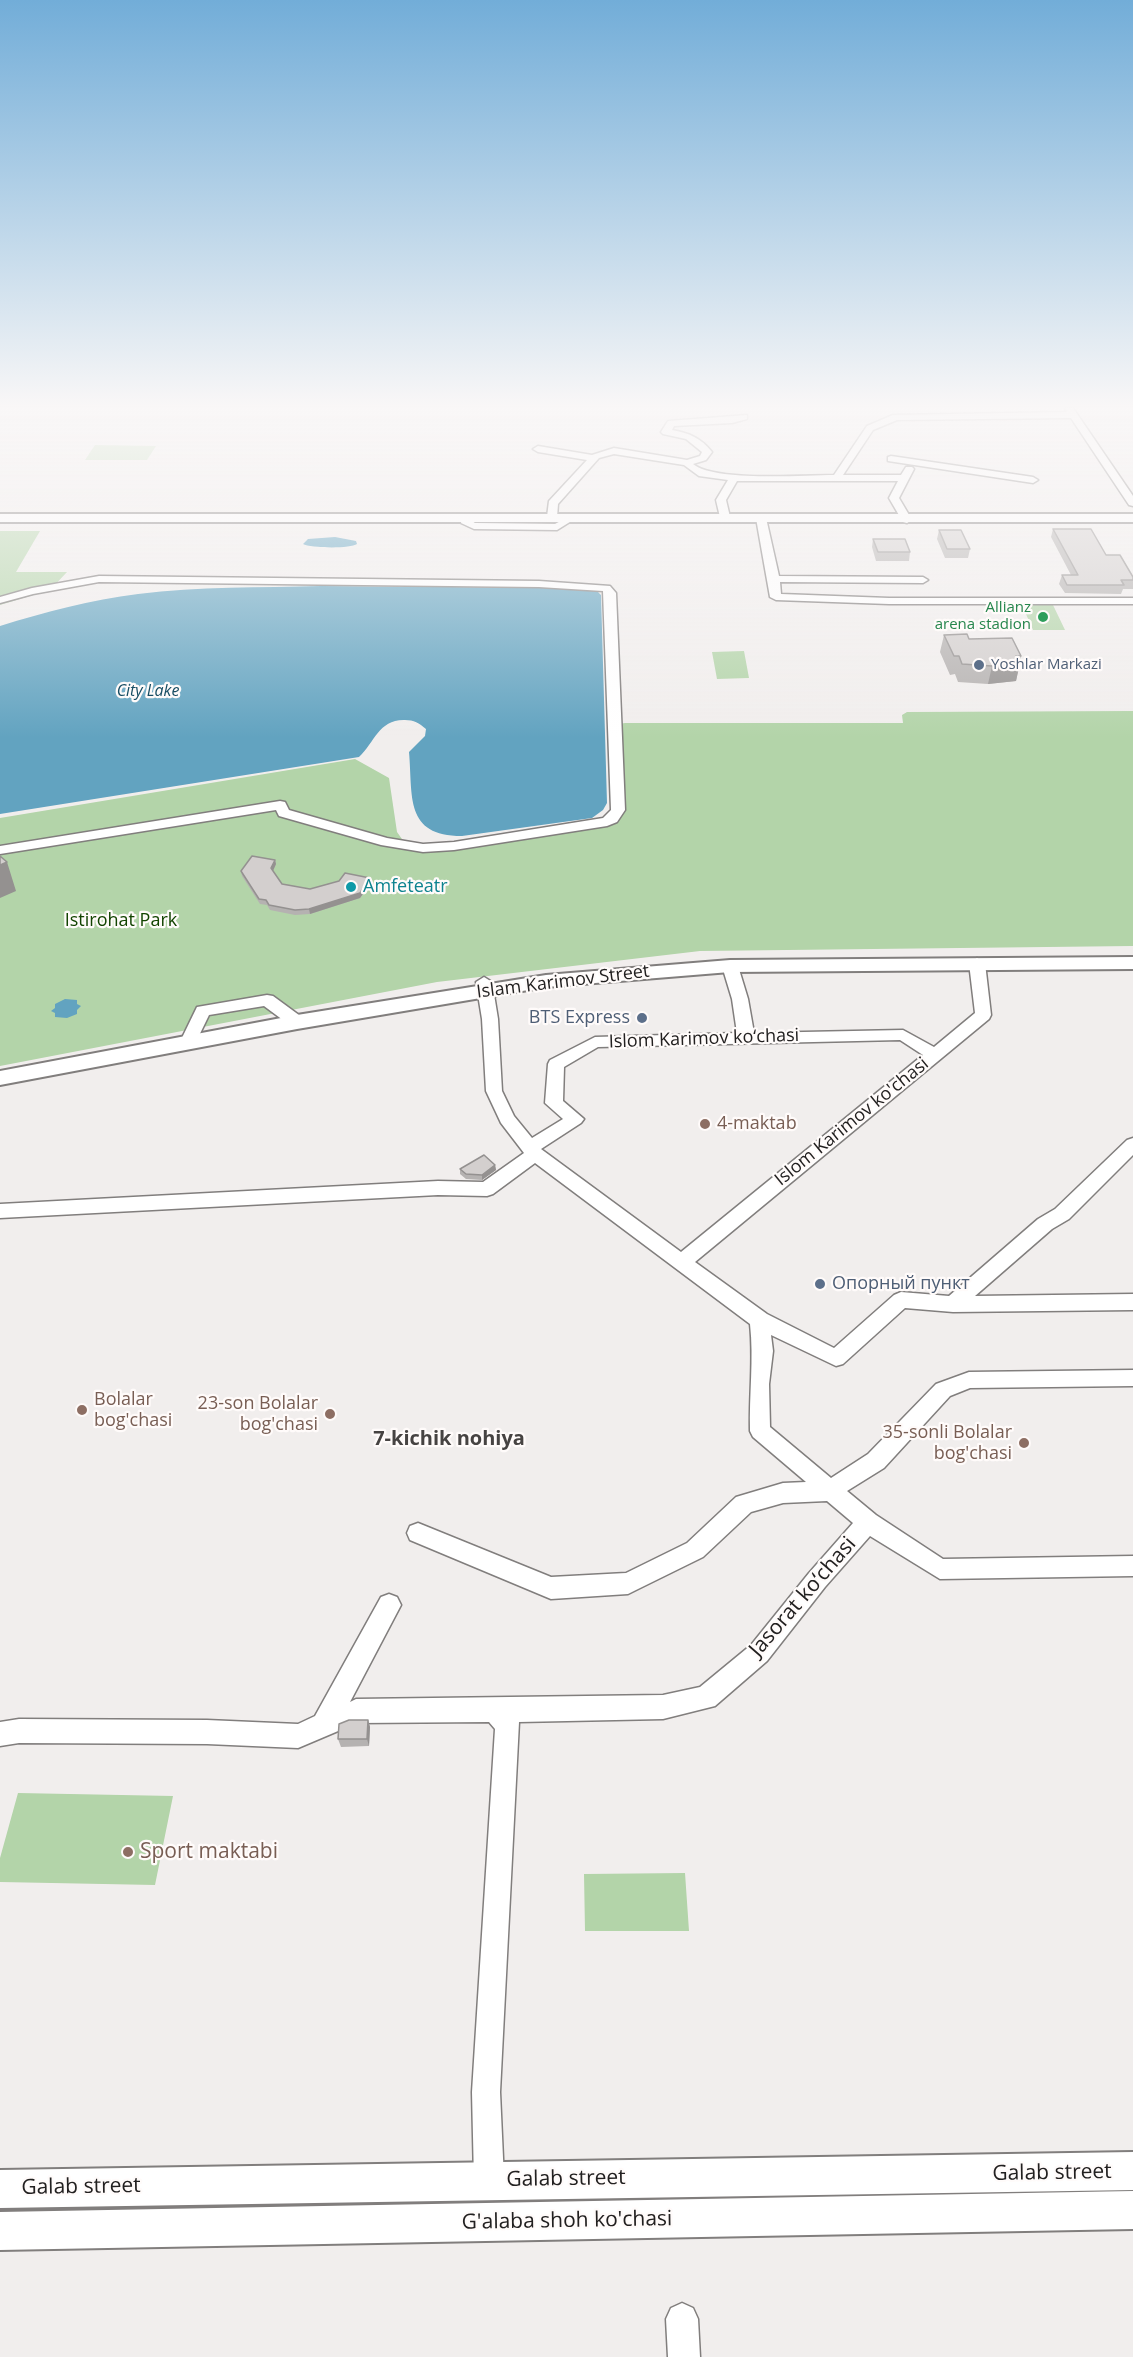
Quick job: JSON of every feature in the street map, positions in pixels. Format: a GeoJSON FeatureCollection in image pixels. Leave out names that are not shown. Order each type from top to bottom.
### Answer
{"type":"FeatureCollection","features":[{"type":"Feature","properties":{"kind":"main road"},"geometry":{"type":"LineString","coordinates":[[0,519],[1133,519]]}},
{"type":"Feature","properties":{"kind":"main road"},"geometry":{"type":"LineString","coordinates":[[427,519],[761,519]]}},
{"type":"Feature","properties":{"kind":"main road","name":"Islam Karimov Street"},"geometry":{"type":"LineString","coordinates":[[0,1068],[603,967],[709,958],[1133,954]]}},
{"type":"Feature","properties":{"kind":"main road","name":"Islam Karimov Street"},"geometry":{"type":"LineString","coordinates":[[484,986],[730,966],[1133,963]]}},
{"type":"Feature","properties":{"kind":"main road","name":"Islam Karimov Street"},"geometry":{"type":"LineString","coordinates":[[0,1078],[190,1037]]}},
{"type":"Feature","properties":{"kind":"main road","name":"Galab street"},"geometry":{"type":"LineString","coordinates":[[0,2188],[1133,2171]]}},
{"type":"Feature","properties":{"kind":"main road","name":"G'alaba shoh ko'chasi"},"geometry":{"type":"LineString","coordinates":[[0,2231],[1133,2210]]}},
{"type":"Feature","properties":{"kind":"street"},"geometry":{"type":"LineString","coordinates":[[761,519],[776,597],[863,600],[1133,601]]}},
{"type":"Feature","properties":{"kind":"street"},"geometry":{"type":"LineString","coordinates":[[0,600],[32,591],[99,579],[539,584],[606,588],[610,593],[618,799],[618,810],[607,822],[454,846],[410,847],[386,842],[284,813],[280,805],[0,850]]}},
{"type":"Feature","properties":{"kind":"street"},"geometry":{"type":"LineString","coordinates":[[774,579],[922,580]]}},
{"type":"Feature","properties":{"kind":"street"},"geometry":{"type":"LineString","coordinates":[[863,600],[889,605],[1016,605]]}},
{"type":"Feature","properties":{"kind":"street","name":"Islom Karimov ko'chasi"},"geometry":{"type":"LineString","coordinates":[[682,1262],[983,1015],[976,963]]}},
{"type":"Feature","properties":{"kind":"street"},"geometry":{"type":"LineString","coordinates":[[730,966],[740,999],[746,1037]]}},
{"type":"Feature","properties":{"kind":"street"},"geometry":{"type":"LineString","coordinates":[[484,986],[490,1019],[494,1091],[507,1119],[533,1151],[760,1320],[836,1358],[901,1300],[953,1304],[1133,1302]]}},
{"type":"Feature","properties":{"kind":"street"},"geometry":{"type":"LineString","coordinates":[[190,1037],[203,1011],[267,1000],[293,1019]]}},
{"type":"Feature","properties":{"kind":"street","name":"Islom Karimov ko‘chasi"},"geometry":{"type":"LineString","coordinates":[[533,1151],[575,1119],[554,1103],[556,1064],[595,1042],[903,1035],[935,1055]]}},
{"type":"Feature","properties":{"kind":"street"},"geometry":{"type":"LineString","coordinates":[[953,1304],[1045,1224],[1062,1214],[1133,1144]]}},
{"type":"Feature","properties":{"kind":"street"},"geometry":{"type":"LineString","coordinates":[[0,1211],[438,1188],[487,1189],[533,1151]]}},
{"type":"Feature","properties":{"kind":"street"},"geometry":{"type":"LineString","coordinates":[[760,1320],[763,1351],[759,1384],[760,1431],[868,1522],[940,1569],[1133,1566]]}},
{"type":"Feature","properties":{"kind":"street"},"geometry":{"type":"LineString","coordinates":[[418,1533],[551,1588],[628,1583],[695,1550],[744,1504],[783,1492],[829,1491],[876,1461],[943,1390],[969,1380],[1133,1378]]}},
{"type":"Feature","properties":{"kind":"street","name":"Jasorat ko‘chasi"},"geometry":{"type":"LineString","coordinates":[[0,1734],[19,1731],[207,1732],[298,1736],[357,1711],[663,1707],[706,1698],[759,1653],[817,1580],[868,1522]]}},
{"type":"Feature","properties":{"kind":"street"},"geometry":{"type":"LineString","coordinates":[[324,1725],[389,1605]]}},
{"type":"Feature","properties":{"kind":"street"},"geometry":{"type":"LineString","coordinates":[[489,2181],[486,2092],[508,1725],[495,1710]]}},
{"type":"Feature","properties":{"kind":"street"},"geometry":{"type":"LineString","coordinates":[[682,2319],[684,2357]]}},
{"type":"Feature","properties":{"kind":"green space"},"geometry":{"type":"Polygon","coordinates":[[[0,531],[40,531],[16,572],[67,572],[50,590],[0,605],[0,531]]]}},
{"type":"Feature","properties":{"kind":"green space","name":"Allianz arena stadion"},"geometry":{"type":"Polygon","coordinates":[[[1022,605],[1053,605],[1065,630],[1033,630],[1022,605]]]}},
{"type":"Feature","properties":{"kind":"green space"},"geometry":{"type":"Polygon","coordinates":[[[744,651],[749,678],[717,679],[712,652],[744,651]]]}},
{"type":"Feature","properties":{"kind":"green space","name":"Istirohat Park"},"geometry":{"type":"Polygon","coordinates":[[[1133,711],[1133,946],[700,951],[437,982],[0,1066],[0,818],[355,759],[389,778],[397,832],[409,849],[614,823],[619,724],[903,723],[902,715],[907,712],[1133,711]]]}},
{"type":"Feature","properties":{"kind":"green space"},"geometry":{"type":"Polygon","coordinates":[[[18,1793],[173,1796],[155,1885],[0,1882],[0,1858],[18,1793]]]}},
{"type":"Feature","properties":{"kind":"green space"},"geometry":{"type":"Polygon","coordinates":[[[685,1873],[689,1931],[585,1931],[584,1874],[685,1873]]]}},
{"type":"Feature","properties":{"kind":"water"},"geometry":{"type":"Polygon","coordinates":[[[335,537],[356,541],[357,544],[347,547],[330,547],[303,544],[308,539],[335,537]]]}},
{"type":"Feature","properties":{"kind":"water","name":"City Lake"},"geometry":{"type":"Polygon","coordinates":[[[321,586],[579,588],[598,592],[601,595],[607,803],[603,810],[592,818],[462,836],[443,834],[430,829],[421,821],[415,810],[409,752],[425,736],[426,729],[416,722],[405,720],[389,723],[383,727],[359,757],[0,814],[0,626],[68,607],[161,591],[321,586]]]}},
{"type":"Feature","properties":{"kind":"water"},"geometry":{"type":"Polygon","coordinates":[[[65,999],[77,1000],[77,1004],[81,1006],[77,1014],[67,1018],[55,1017],[55,1013],[51,1011],[55,1008],[55,1004],[65,999]]]}},
{"type":"Feature","properties":{"kind":"building"},"geometry":{"type":"Polygon","coordinates":[[[1053,529],[1091,529],[1106,555],[1120,555],[1133,580],[1121,580],[1124,585],[1067,585],[1062,575],[1078,575],[1053,529]]]}},
{"type":"Feature","properties":{"kind":"building"},"geometry":{"type":"Polygon","coordinates":[[[939,530],[961,530],[970,549],[947,549],[939,530]]]}},
{"type":"Feature","properties":{"kind":"building"},"geometry":{"type":"Polygon","coordinates":[[[873,539],[905,539],[910,552],[878,552],[873,539]]]}},
{"type":"Feature","properties":{"kind":"building"},"geometry":{"type":"Polygon","coordinates":[[[967,634],[969,639],[1012,638],[1021,656],[1016,656],[1020,663],[992,666],[962,664],[959,656],[954,656],[944,635],[967,634]]]}},
{"type":"Feature","properties":{"kind":"building"},"geometry":{"type":"Polygon","coordinates":[[[0,856],[7,862],[0,865],[0,856]]]}},
{"type":"Feature","properties":{"kind":"building","name":"Amfeteatr"},"geometry":{"type":"Polygon","coordinates":[[[252,856],[275,860],[271,868],[282,884],[310,889],[339,881],[345,873],[370,878],[360,893],[309,909],[295,910],[269,905],[266,900],[259,899],[241,871],[252,856]]]}},
{"type":"Feature","properties":{"kind":"building"},"geometry":{"type":"Polygon","coordinates":[[[484,1155],[495,1165],[482,1175],[466,1174],[460,1169],[484,1155]]]}},
{"type":"Feature","properties":{"kind":"building"},"geometry":{"type":"Polygon","coordinates":[[[349,1720],[368,1720],[367,1739],[338,1739],[339,1724],[349,1720]]]}},
{"type":"Feature","properties":{"kind":"place","name":"Allianz arena stadion"},"geometry":{"type":"Point","coordinates":[1043,617]}},
{"type":"Feature","properties":{"kind":"place","name":"Yoshlar Markazi"},"geometry":{"type":"Point","coordinates":[979,665]}},
{"type":"Feature","properties":{"kind":"place","name":"Amfeteatr"},"geometry":{"type":"Point","coordinates":[351,887]}},
{"type":"Feature","properties":{"kind":"place","name":"BTS Express"},"geometry":{"type":"Point","coordinates":[642,1018]}},
{"type":"Feature","properties":{"kind":"place","name":"4-maktab"},"geometry":{"type":"Point","coordinates":[705,1124]}},
{"type":"Feature","properties":{"kind":"place","name":"Опорный пункт"},"geometry":{"type":"Point","coordinates":[820,1284]}},
{"type":"Feature","properties":{"kind":"place","name":"Bolalar bog'chasi"},"geometry":{"type":"Point","coordinates":[82,1410]}},
{"type":"Feature","properties":{"kind":"place","name":"23-son Bolalar bog'chasi"},"geometry":{"type":"Point","coordinates":[330,1414]}},
{"type":"Feature","properties":{"kind":"place","name":"35-sonli Bolalar bog'chasi"},"geometry":{"type":"Point","coordinates":[1024,1443]}},
{"type":"Feature","properties":{"kind":"place","name":"Sport maktabi"},"geometry":{"type":"Point","coordinates":[128,1852]}},
{"type":"Feature","properties":{"kind":"district","name":"7-kichik nohiya"},"geometry":{"type":"Point","coordinates":[449,1439]}}]}
